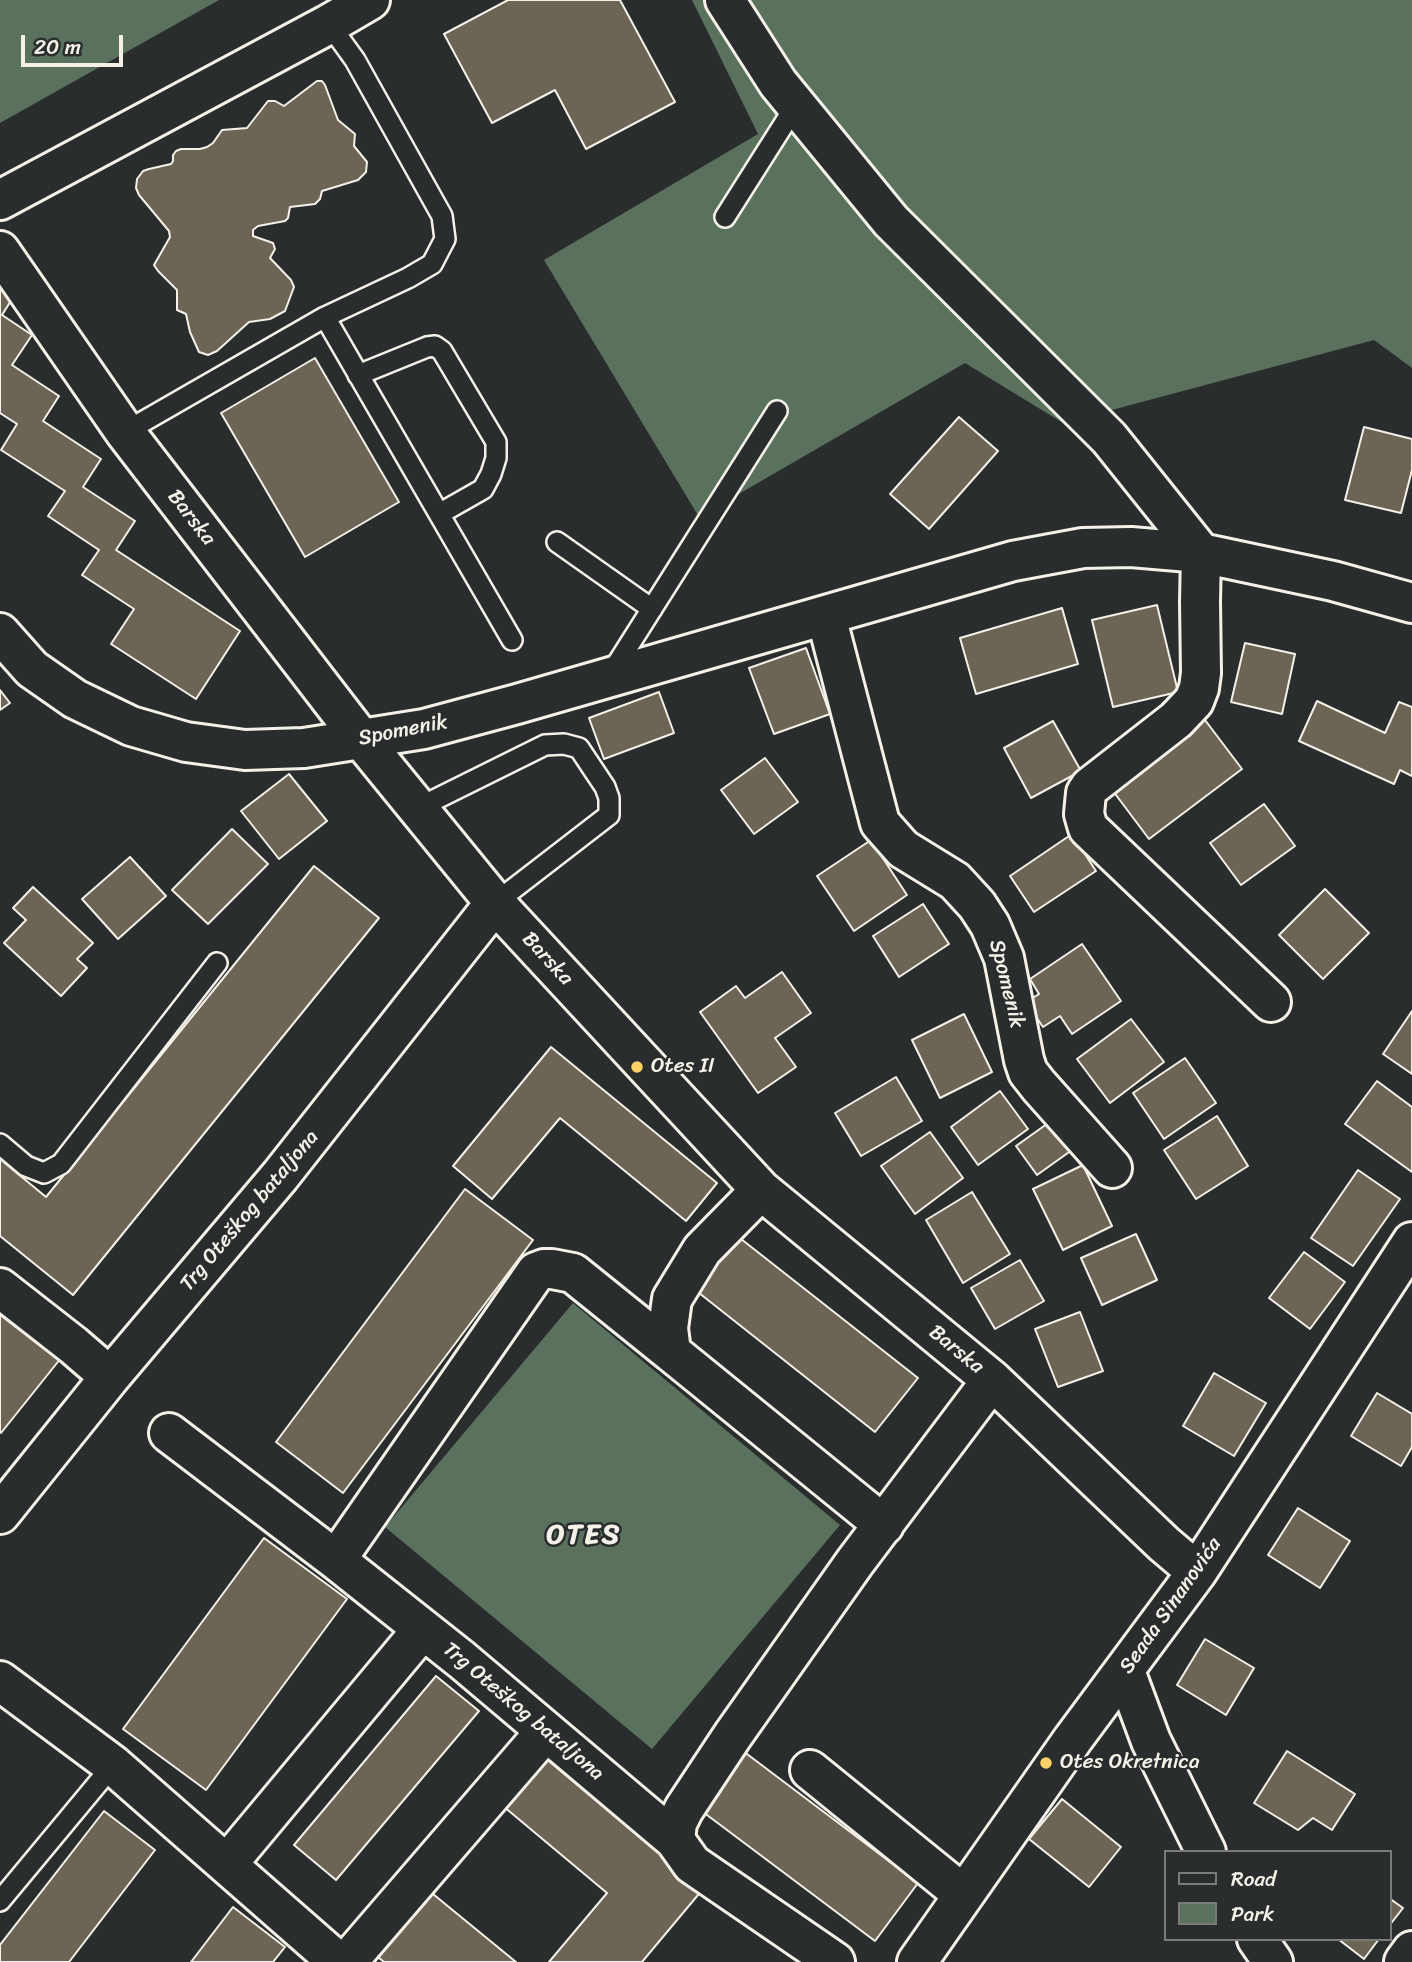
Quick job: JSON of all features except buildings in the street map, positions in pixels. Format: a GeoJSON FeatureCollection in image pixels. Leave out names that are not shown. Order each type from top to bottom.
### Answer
{"type":"FeatureCollection","features":[{"type":"Feature","properties":{"kind":"street"},"geometry":{"type":"LineString","coordinates":[[0,200],[370,0]]}},
{"type":"Feature","properties":{"kind":"street"},"geometry":{"type":"LineString","coordinates":[[725,0],[778,83],[891,221],[1109,438],[1201,553],[1201,673],[1194,701],[1177,720],[1090,787],[1086,793],[1084,814],[1088,828],[1271,1002]]}},
{"type":"Feature","properties":{"kind":"street","name":"Barska"},"geometry":{"type":"LineString","coordinates":[[0,251],[125,432],[362,740],[495,904],[761,1190],[992,1380],[1164,1544],[1197,1572]]}},
{"type":"Feature","properties":{"kind":"street","name":"Spomenik"},"geometry":{"type":"LineString","coordinates":[[0,633],[32,669],[75,699],[131,726],[186,742],[245,750],[304,748],[424,729],[1013,561],[1083,548],[1131,547],[1201,553],[1333,581],[1412,603]]}},
{"type":"Feature","properties":{"kind":"street","name":"Spomenik"},"geometry":{"type":"LineString","coordinates":[[826,616],[880,823],[903,849],[955,881],[977,905],[990,925],[1004,958],[1028,1072],[1112,1168]]}},
{"type":"Feature","properties":{"kind":"street","name":"Trg Oteškog bataljona"},"geometry":{"type":"LineString","coordinates":[[0,1514],[110,1377],[280,1176],[495,904]]}},
{"type":"Feature","properties":{"kind":"street"},"geometry":{"type":"LineString","coordinates":[[671,1352],[668,1328],[672,1299],[702,1250],[761,1190]]}},
{"type":"Feature","properties":{"kind":"street","name":"Seada Sinanovića"},"geometry":{"type":"LineString","coordinates":[[917,1962],[1073,1739],[1197,1572],[1412,1242]]}},
{"type":"Feature","properties":{"kind":"street"},"geometry":{"type":"LineString","coordinates":[[336,1560],[536,1272],[552,1269],[573,1273],[884,1525]]}},
{"type":"Feature","properties":{"kind":"street"},"geometry":{"type":"LineString","coordinates":[[0,1288],[110,1377]]}},
{"type":"Feature","properties":{"kind":"street"},"geometry":{"type":"LineString","coordinates":[[675,1840],[677,1824],[684,1809],[733,1735],[855,1562],[992,1380]]}},
{"type":"Feature","properties":{"kind":"street","name":"Trg Oteškog bataljona"},"geometry":{"type":"LineString","coordinates":[[169,1433],[336,1560],[546,1731],[675,1840],[692,1864],[835,1962]]}},
{"type":"Feature","properties":{"kind":"street"},"geometry":{"type":"LineString","coordinates":[[227,1864],[422,1629]]}},
{"type":"Feature","properties":{"kind":"street"},"geometry":{"type":"LineString","coordinates":[[1125,1671],[1151,1741],[1205,1850]]}},
{"type":"Feature","properties":{"kind":"street"},"geometry":{"type":"LineString","coordinates":[[0,1681],[113,1765],[227,1864],[315,1955]]}},
{"type":"Feature","properties":{"kind":"street"},"geometry":{"type":"LineString","coordinates":[[347,1962],[546,1731]]}},
{"type":"Feature","properties":{"kind":"street"},"geometry":{"type":"LineString","coordinates":[[810,1770],[964,1895]]}},
{"type":"Feature","properties":{"kind":"street"},"geometry":{"type":"LineString","coordinates":[[1258,1941],[1273,1962]]}},
{"type":"Feature","properties":{"kind":"street"},"geometry":{"type":"LineString","coordinates":[[1404,1962],[1412,1951]]}},
{"type":"Feature","properties":{"kind":"lane"},"geometry":{"type":"LineString","coordinates":[[125,432],[325,317],[432,264],[445,239],[442,216],[355,60],[329,24]]}},
{"type":"Feature","properties":{"kind":"lane"},"geometry":{"type":"LineString","coordinates":[[725,217],[796,105]]}},
{"type":"Feature","properties":{"kind":"lane"},"geometry":{"type":"LineString","coordinates":[[325,317],[512,640]]}},
{"type":"Feature","properties":{"kind":"lane"},"geometry":{"type":"LineString","coordinates":[[358,375],[426,347],[435,346],[442,351],[496,442],[496,458],[482,489],[439,514]]}},
{"type":"Feature","properties":{"kind":"lane"},"geometry":{"type":"LineString","coordinates":[[607,678],[777,411]]}},
{"type":"Feature","properties":{"kind":"lane"},"geometry":{"type":"LineString","coordinates":[[557,542],[652,609]]}},
{"type":"Feature","properties":{"kind":"lane"},"geometry":{"type":"LineString","coordinates":[[418,808],[545,745],[564,744],[579,748],[605,788],[609,798],[609,815],[495,904]]}},
{"type":"Feature","properties":{"kind":"lane"},"geometry":{"type":"LineString","coordinates":[[0,1144],[26,1166],[44,1173],[61,1164],[217,963]]}},
{"type":"Feature","properties":{"kind":"lane"},"geometry":{"type":"LineString","coordinates":[[0,1901],[113,1765]]}},
{"type":"Feature","properties":{"kind":"green space"},"geometry":{"type":"Polygon","coordinates":[[[0,0],[219,0],[0,123],[0,0]]]}},
{"type":"Feature","properties":{"kind":"green space"},"geometry":{"type":"Polygon","coordinates":[[[692,0],[1412,0],[1412,368],[1374,340],[1063,423],[965,363],[699,517],[544,260],[758,134],[692,0]]]}},
{"type":"Feature","properties":{"kind":"green space"},"geometry":{"type":"Polygon","coordinates":[[[573,1303],[840,1525],[652,1749],[385,1527],[573,1303]]]}},
{"type":"Feature","properties":{"kind":"place","name":"Otes II"},"geometry":{"type":"Point","coordinates":[637,1067]}},
{"type":"Feature","properties":{"kind":"place","name":"Otes Okretnica"},"geometry":{"type":"Point","coordinates":[1046,1763]}},
{"type":"Feature","properties":{"kind":"district","name":"OTES"},"geometry":{"type":"Point","coordinates":[584,1536]}}]}
